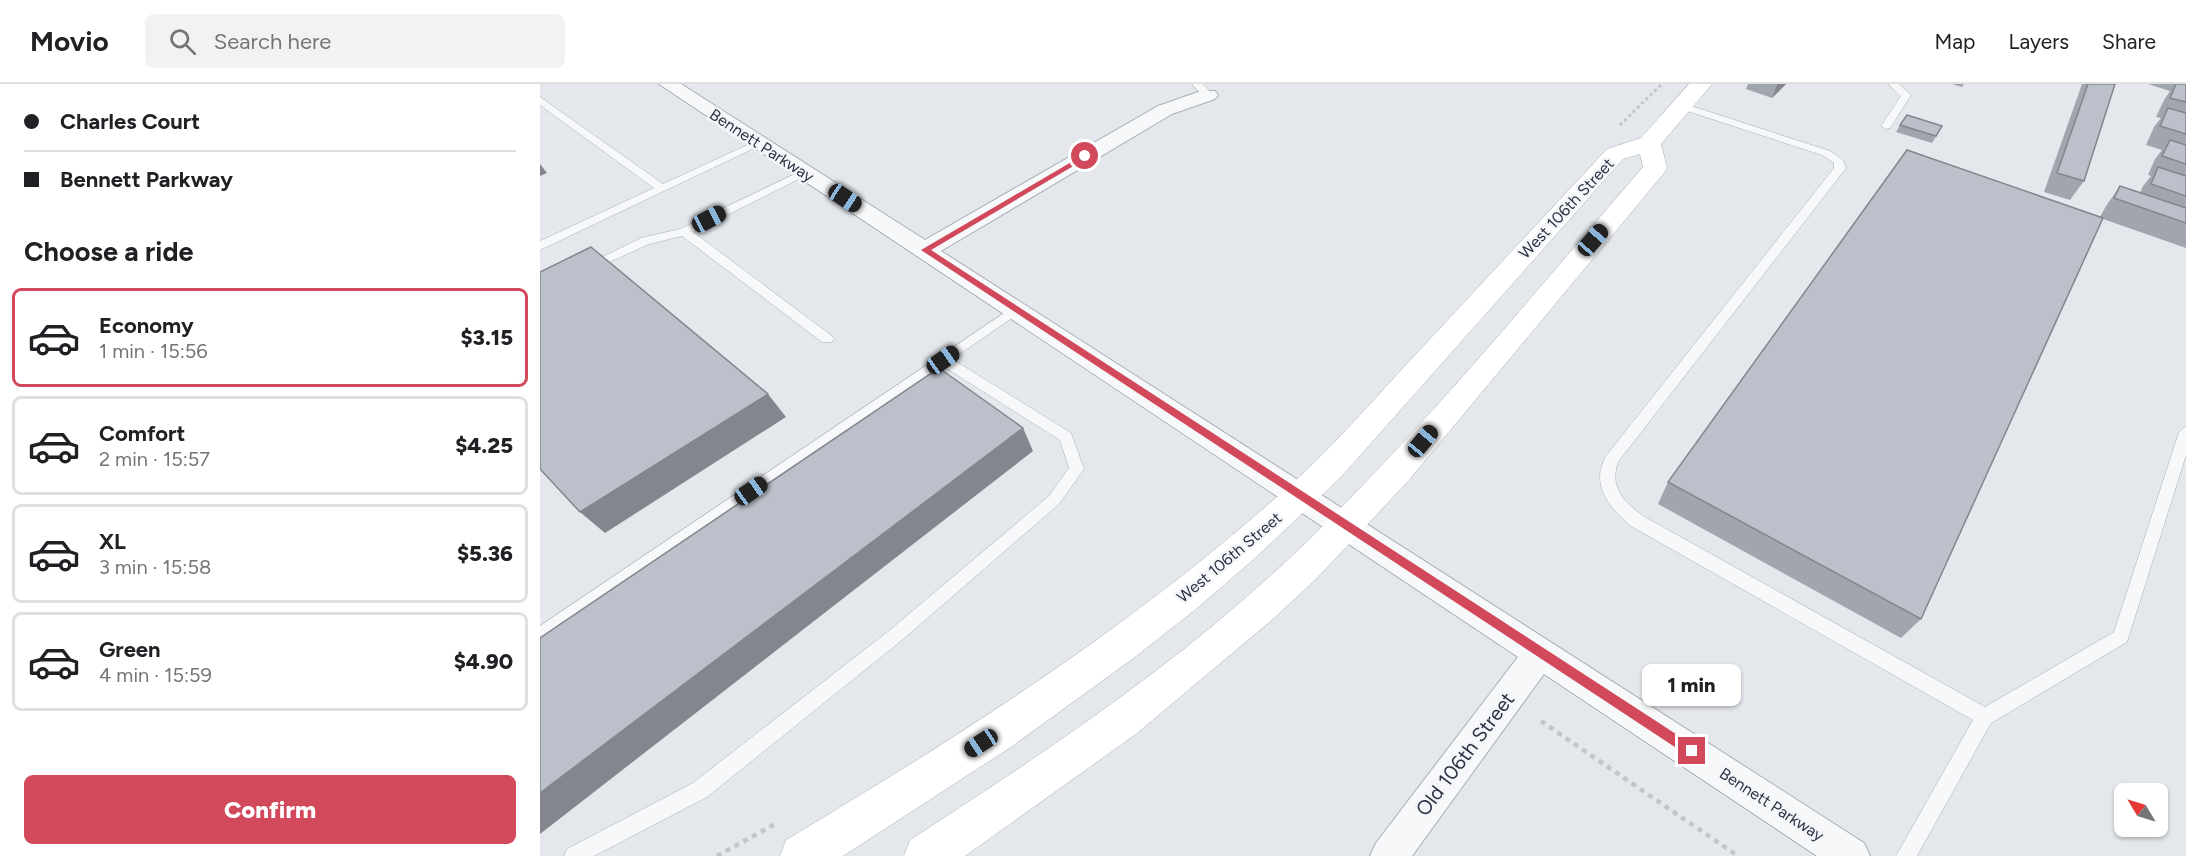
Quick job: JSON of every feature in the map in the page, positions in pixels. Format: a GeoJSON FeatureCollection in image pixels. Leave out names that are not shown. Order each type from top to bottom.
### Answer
{"type":"FeatureCollection","features":[{"type":"Feature","properties":{"kind":"street","name":"Bennett Parkway"},"geometry":{"type":"LineString","coordinates":[[668,84],[1851,856]]}},
{"type":"Feature","properties":{"kind":"street"},"geometry":{"type":"LineString","coordinates":[[926,856],[1096,740],[1175,678],[1251,614],[1347,525],[1407,459],[1655,168],[1649,143],[1701,84]]}},
{"type":"Feature","properties":{"kind":"street"},"geometry":{"type":"LineString","coordinates":[[925,250],[1203,89]]}},
{"type":"Feature","properties":{"kind":"street","name":"West 106th Street"},"geometry":{"type":"LineString","coordinates":[[802,856],[911,790],[1102,659],[1232,557],[1301,495],[1615,154],[1649,143]]}},
{"type":"Feature","properties":{"kind":"street","name":"Old 106th Street"},"geometry":{"type":"LineString","coordinates":[[1389,856],[1541,652]]}},
{"type":"Feature","properties":{"kind":"lane"},"geometry":{"type":"LineString","coordinates":[[1886,126],[1906,95],[1893,84]]}},
{"type":"Feature","properties":{"kind":"lane"},"geometry":{"type":"LineString","coordinates":[[540,100],[661,188]]}},
{"type":"Feature","properties":{"kind":"lane"},"geometry":{"type":"LineString","coordinates":[[1682,106],[1826,153],[1839,162],[1840,168],[1611,460],[1606,471],[1610,495],[1618,507],[1637,520],[1985,717]]}},
{"type":"Feature","properties":{"kind":"lane"},"geometry":{"type":"LineString","coordinates":[[540,246],[760,143]]}},
{"type":"Feature","properties":{"kind":"lane"},"geometry":{"type":"LineString","coordinates":[[580,271],[645,241],[684,232],[805,172]]}},
{"type":"Feature","properties":{"kind":"lane"},"geometry":{"type":"LineString","coordinates":[[684,232],[734,265],[780,306],[827,339]]}},
{"type":"Feature","properties":{"kind":"lane"},"geometry":{"type":"LineString","coordinates":[[540,636],[1016,309]]}},
{"type":"Feature","properties":{"kind":"lane"},"geometry":{"type":"LineString","coordinates":[[574,856],[700,790],[896,635],[1060,492],[1077,469],[1066,437],[943,360]]}},
{"type":"Feature","properties":{"kind":"lane"},"geometry":{"type":"LineString","coordinates":[[1906,856],[1985,717],[2121,637],[2186,432]]}},
{"type":"Feature","properties":{"kind":"path"},"geometry":{"type":"LineString","coordinates":[[1614,131],[1662,84]]}},
{"type":"Feature","properties":{"kind":"path"},"geometry":{"type":"LineString","coordinates":[[1541,721],[1738,856]]}},
{"type":"Feature","properties":{"kind":"path"},"geometry":{"type":"LineString","coordinates":[[717,856],[779,822]]}},
{"type":"Feature","properties":{"kind":"building"},"geometry":{"type":"Polygon","coordinates":[[[2088,84],[2115,84],[2084,181],[2057,173],[2088,84]]]}},
{"type":"Feature","properties":{"kind":"building"},"geometry":{"type":"Polygon","coordinates":[[[2176,84],[2186,84],[2186,102],[2170,98],[2176,84]]]}},
{"type":"Feature","properties":{"kind":"building"},"geometry":{"type":"Polygon","coordinates":[[[2168,108],[2186,113],[2186,134],[2160,126],[2168,108]]]}},
{"type":"Feature","properties":{"kind":"building"},"geometry":{"type":"Polygon","coordinates":[[[1907,115],[1942,126],[1936,136],[1900,125],[1907,115]]]}},
{"type":"Feature","properties":{"kind":"building"},"geometry":{"type":"Polygon","coordinates":[[[2170,140],[2186,145],[2186,164],[2162,156],[2170,140]]]}},
{"type":"Feature","properties":{"kind":"building"},"geometry":{"type":"Polygon","coordinates":[[[1907,150],[2103,218],[1921,619],[1668,482],[1907,150]]]}},
{"type":"Feature","properties":{"kind":"building"},"geometry":{"type":"Polygon","coordinates":[[[2158,167],[2186,176],[2186,196],[2151,184],[2158,167]]]}},
{"type":"Feature","properties":{"kind":"building"},"geometry":{"type":"Polygon","coordinates":[[[2120,186],[2186,208],[2186,223],[2114,198],[2120,186]]]}},
{"type":"Feature","properties":{"kind":"building"},"geometry":{"type":"Polygon","coordinates":[[[591,247],[768,394],[580,512],[540,469],[540,272],[591,247]]]}},
{"type":"Feature","properties":{"kind":"building"},"geometry":{"type":"Polygon","coordinates":[[[939,368],[1023,428],[540,793],[540,638],[939,368]]]}},
{"type":"Feature","properties":{"kind":"route"},"geometry":{"type":"LineString","coordinates":[[1085,156],[925,250],[1692,751]]}}]}
